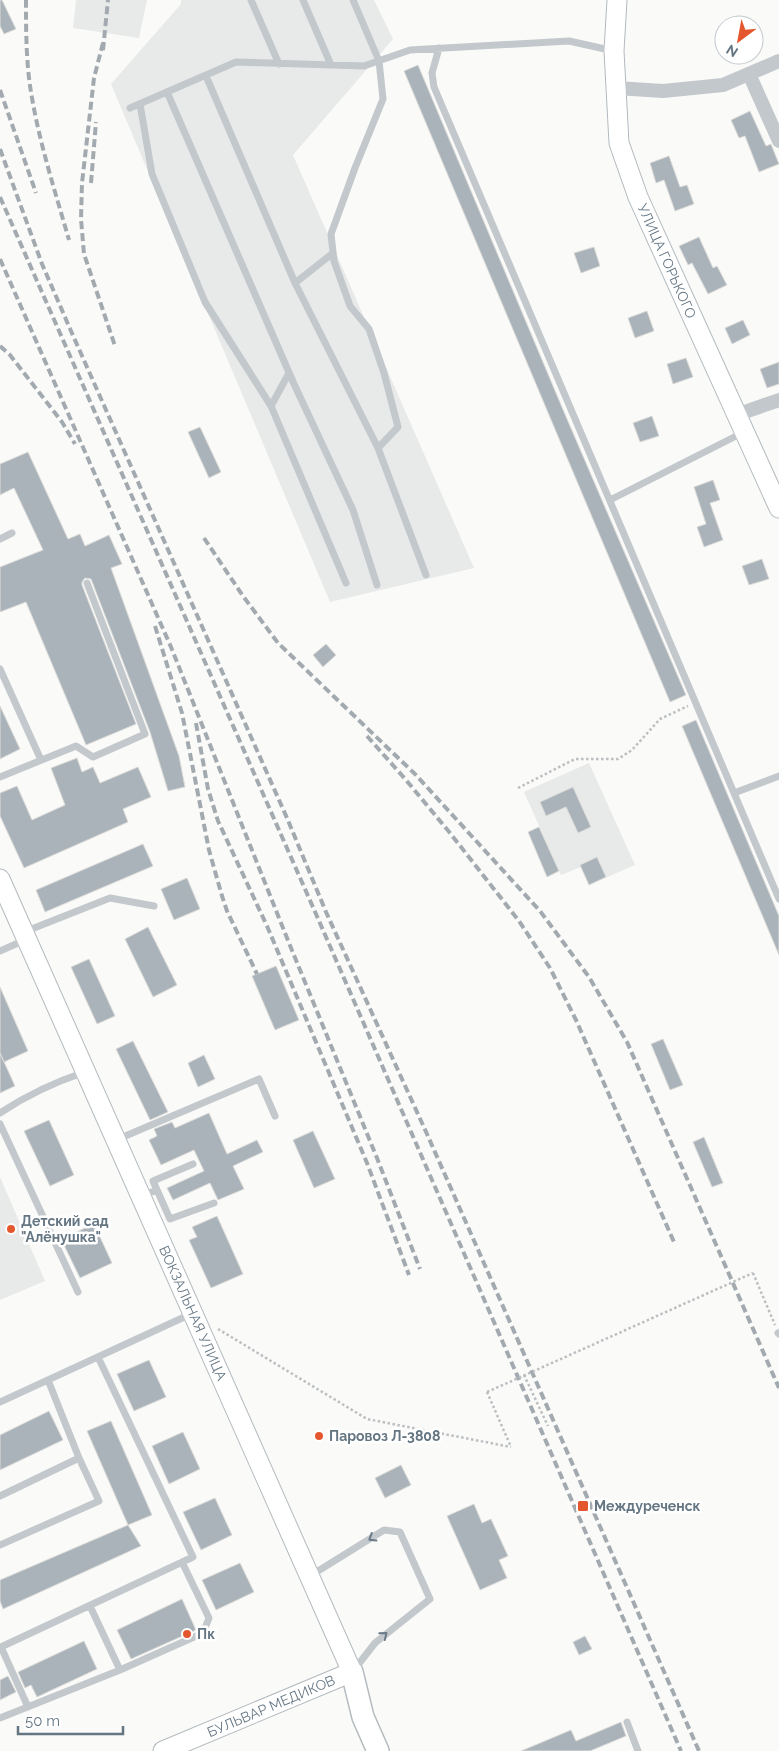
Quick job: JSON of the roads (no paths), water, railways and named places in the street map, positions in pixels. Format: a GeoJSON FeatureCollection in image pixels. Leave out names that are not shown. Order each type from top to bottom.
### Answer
{"type":"FeatureCollection","features":[{"type":"Feature","properties":{"kind":"main road","name":"УЛИЦА ГОРЬКОГО"},"geometry":{"type":"LineString","coordinates":[[617,0],[614,51],[619,143],[638,196],[779,508]]}},
{"type":"Feature","properties":{"kind":"main road","name":"ВОКЗАЛЬНАЯ УЛИЦА"},"geometry":{"type":"LineString","coordinates":[[0,879],[116,1140],[149,1193],[193,1313],[352,1672],[363,1717],[378,1751]]}},
{"type":"Feature","properties":{"kind":"main road","name":"БУЛЬВАР МЕДИКОВ"},"geometry":{"type":"LineString","coordinates":[[162,1751],[352,1672]]}},
{"type":"Feature","properties":{"kind":"street"},"geometry":{"type":"LineString","coordinates":[[616,88],[663,91],[722,85],[779,61]]}},
{"type":"Feature","properties":{"kind":"street"},"geometry":{"type":"LineString","coordinates":[[748,74],[779,141]]}},
{"type":"Feature","properties":{"kind":"street"},"geometry":{"type":"LineString","coordinates":[[740,423],[779,400]]}},
{"type":"Feature","properties":{"kind":"lane"},"geometry":{"type":"LineString","coordinates":[[251,0],[279,64]]}},
{"type":"Feature","properties":{"kind":"lane"},"geometry":{"type":"LineString","coordinates":[[303,0],[331,66]]}},
{"type":"Feature","properties":{"kind":"lane"},"geometry":{"type":"LineString","coordinates":[[353,0],[379,61],[383,99],[331,234],[334,261],[350,306],[369,329],[384,373],[398,427],[378,448]]}},
{"type":"Feature","properties":{"kind":"lane"},"geometry":{"type":"LineString","coordinates":[[130,108],[236,62],[364,66],[410,50],[570,41],[614,51]]}},
{"type":"Feature","properties":{"kind":"lane"},"geometry":{"type":"LineString","coordinates":[[439,48],[432,73],[434,87],[779,899]]}},
{"type":"Feature","properties":{"kind":"lane"},"geometry":{"type":"LineString","coordinates":[[206,76],[295,283],[378,448],[426,575]]}},
{"type":"Feature","properties":{"kind":"lane"},"geometry":{"type":"LineString","coordinates":[[167,92],[289,373],[353,510],[377,585]]}},
{"type":"Feature","properties":{"kind":"lane"},"geometry":{"type":"LineString","coordinates":[[140,104],[152,174],[205,302],[271,406],[346,582]]}},
{"type":"Feature","properties":{"kind":"lane"},"geometry":{"type":"LineString","coordinates":[[295,283],[333,253]]}},
{"type":"Feature","properties":{"kind":"lane"},"geometry":{"type":"LineString","coordinates":[[271,406],[289,373]]}},
{"type":"Feature","properties":{"kind":"lane"},"geometry":{"type":"LineString","coordinates":[[610,500],[740,423]]}},
{"type":"Feature","properties":{"kind":"lane"},"geometry":{"type":"LineString","coordinates":[[0,538],[12,533]]}},
{"type":"Feature","properties":{"kind":"lane"},"geometry":{"type":"LineString","coordinates":[[0,777],[76,746],[93,757],[145,734],[87,583]]}},
{"type":"Feature","properties":{"kind":"lane"},"geometry":{"type":"LineString","coordinates":[[0,669],[41,760]]}},
{"type":"Feature","properties":{"kind":"lane"},"geometry":{"type":"LineString","coordinates":[[734,793],[779,776]]}},
{"type":"Feature","properties":{"kind":"lane"},"geometry":{"type":"LineString","coordinates":[[0,951],[25,936],[110,898],[154,906]]}},
{"type":"Feature","properties":{"kind":"lane"},"geometry":{"type":"LineString","coordinates":[[0,1113],[20,1100],[56,1082],[86,1072]]}},
{"type":"Feature","properties":{"kind":"lane"},"geometry":{"type":"LineString","coordinates":[[116,1140],[259,1079],[275,1116]]}},
{"type":"Feature","properties":{"kind":"lane"},"geometry":{"type":"LineString","coordinates":[[0,1124],[78,1292]]}},
{"type":"Feature","properties":{"kind":"lane"},"geometry":{"type":"LineString","coordinates":[[193,1164],[153,1181],[149,1193],[170,1220],[214,1203]]}},
{"type":"Feature","properties":{"kind":"lane"},"geometry":{"type":"LineString","coordinates":[[0,1402],[193,1313]]}},
{"type":"Feature","properties":{"kind":"lane"},"geometry":{"type":"LineString","coordinates":[[28,1707],[1,1646],[193,1557],[98,1357]]}},
{"type":"Feature","properties":{"kind":"lane"},"geometry":{"type":"LineString","coordinates":[[0,1545],[99,1501],[79,1458],[48,1380]]}},
{"type":"Feature","properties":{"kind":"lane"},"geometry":{"type":"LineString","coordinates":[[0,1496],[79,1458]]}},
{"type":"Feature","properties":{"kind":"lane"},"geometry":{"type":"LineString","coordinates":[[310,1576],[384,1530],[400,1532],[430,1598],[375,1643],[352,1672]]}},
{"type":"Feature","properties":{"kind":"lane"},"geometry":{"type":"LineString","coordinates":[[0,1718],[120,1670],[203,1633],[208,1618],[182,1562]]}},
{"type":"Feature","properties":{"kind":"lane"},"geometry":{"type":"LineString","coordinates":[[90,1606],[120,1670]]}},
{"type":"Feature","properties":{"kind":"lane"},"geometry":{"type":"LineString","coordinates":[[627,1722],[638,1751]]}},
{"type":"Feature","properties":{"kind":"railway"},"geometry":{"type":"LineString","coordinates":[[26,0],[27,58],[34,111],[69,240]]}},
{"type":"Feature","properties":{"kind":"railway"},"geometry":{"type":"LineString","coordinates":[[103,50],[108,0]]}},
{"type":"Feature","properties":{"kind":"railway"},"geometry":{"type":"LineString","coordinates":[[103,43],[94,78],[82,183],[81,219],[84,254],[115,346]]}},
{"type":"Feature","properties":{"kind":"railway"},"geometry":{"type":"LineString","coordinates":[[0,90],[36,193]]}},
{"type":"Feature","properties":{"kind":"railway"},"geometry":{"type":"LineString","coordinates":[[91,183],[96,122]]}},
{"type":"Feature","properties":{"kind":"railway"},"geometry":{"type":"LineString","coordinates":[[0,149],[42,264],[71,331],[287,818],[326,912],[427,1134],[699,1751]]}},
{"type":"Feature","properties":{"kind":"railway"},"geometry":{"type":"LineString","coordinates":[[0,197],[316,914],[681,1751]]}},
{"type":"Feature","properties":{"kind":"railway"},"geometry":{"type":"LineString","coordinates":[[0,259],[171,647],[420,1269]]}},
{"type":"Feature","properties":{"kind":"railway"},"geometry":{"type":"LineString","coordinates":[[0,346],[10,355],[62,422],[75,444]]}},
{"type":"Feature","properties":{"kind":"railway"},"geometry":{"type":"LineString","coordinates":[[204,538],[243,596],[278,643],[415,774],[540,911],[589,977],[627,1042],[779,1388]]}},
{"type":"Feature","properties":{"kind":"railway"},"geometry":{"type":"LineString","coordinates":[[155,626],[182,713],[209,850],[222,896],[227,911],[257,974]]}},
{"type":"Feature","properties":{"kind":"railway"},"geometry":{"type":"LineString","coordinates":[[196,723],[208,789],[218,821],[267,926],[367,1163],[409,1275]]}},
{"type":"Feature","properties":{"kind":"railway"},"geometry":{"type":"LineString","coordinates":[[367,736],[450,833],[519,921],[550,968],[576,1020],[674,1242]]}},
{"type":"Feature","properties":{"kind":"place","name":"Детский сад \"Алёнушка\""},"geometry":{"type":"Point","coordinates":[11,1229]}},
{"type":"Feature","properties":{"kind":"place","name":"Паровоз Л-3808"},"geometry":{"type":"Point","coordinates":[319,1436]}},
{"type":"Feature","properties":{"kind":"place","name":"Междуреченск"},"geometry":{"type":"Point","coordinates":[583,1506]}},
{"type":"Feature","properties":{"kind":"place","name":"Пк"},"geometry":{"type":"Point","coordinates":[187,1634]}}]}
